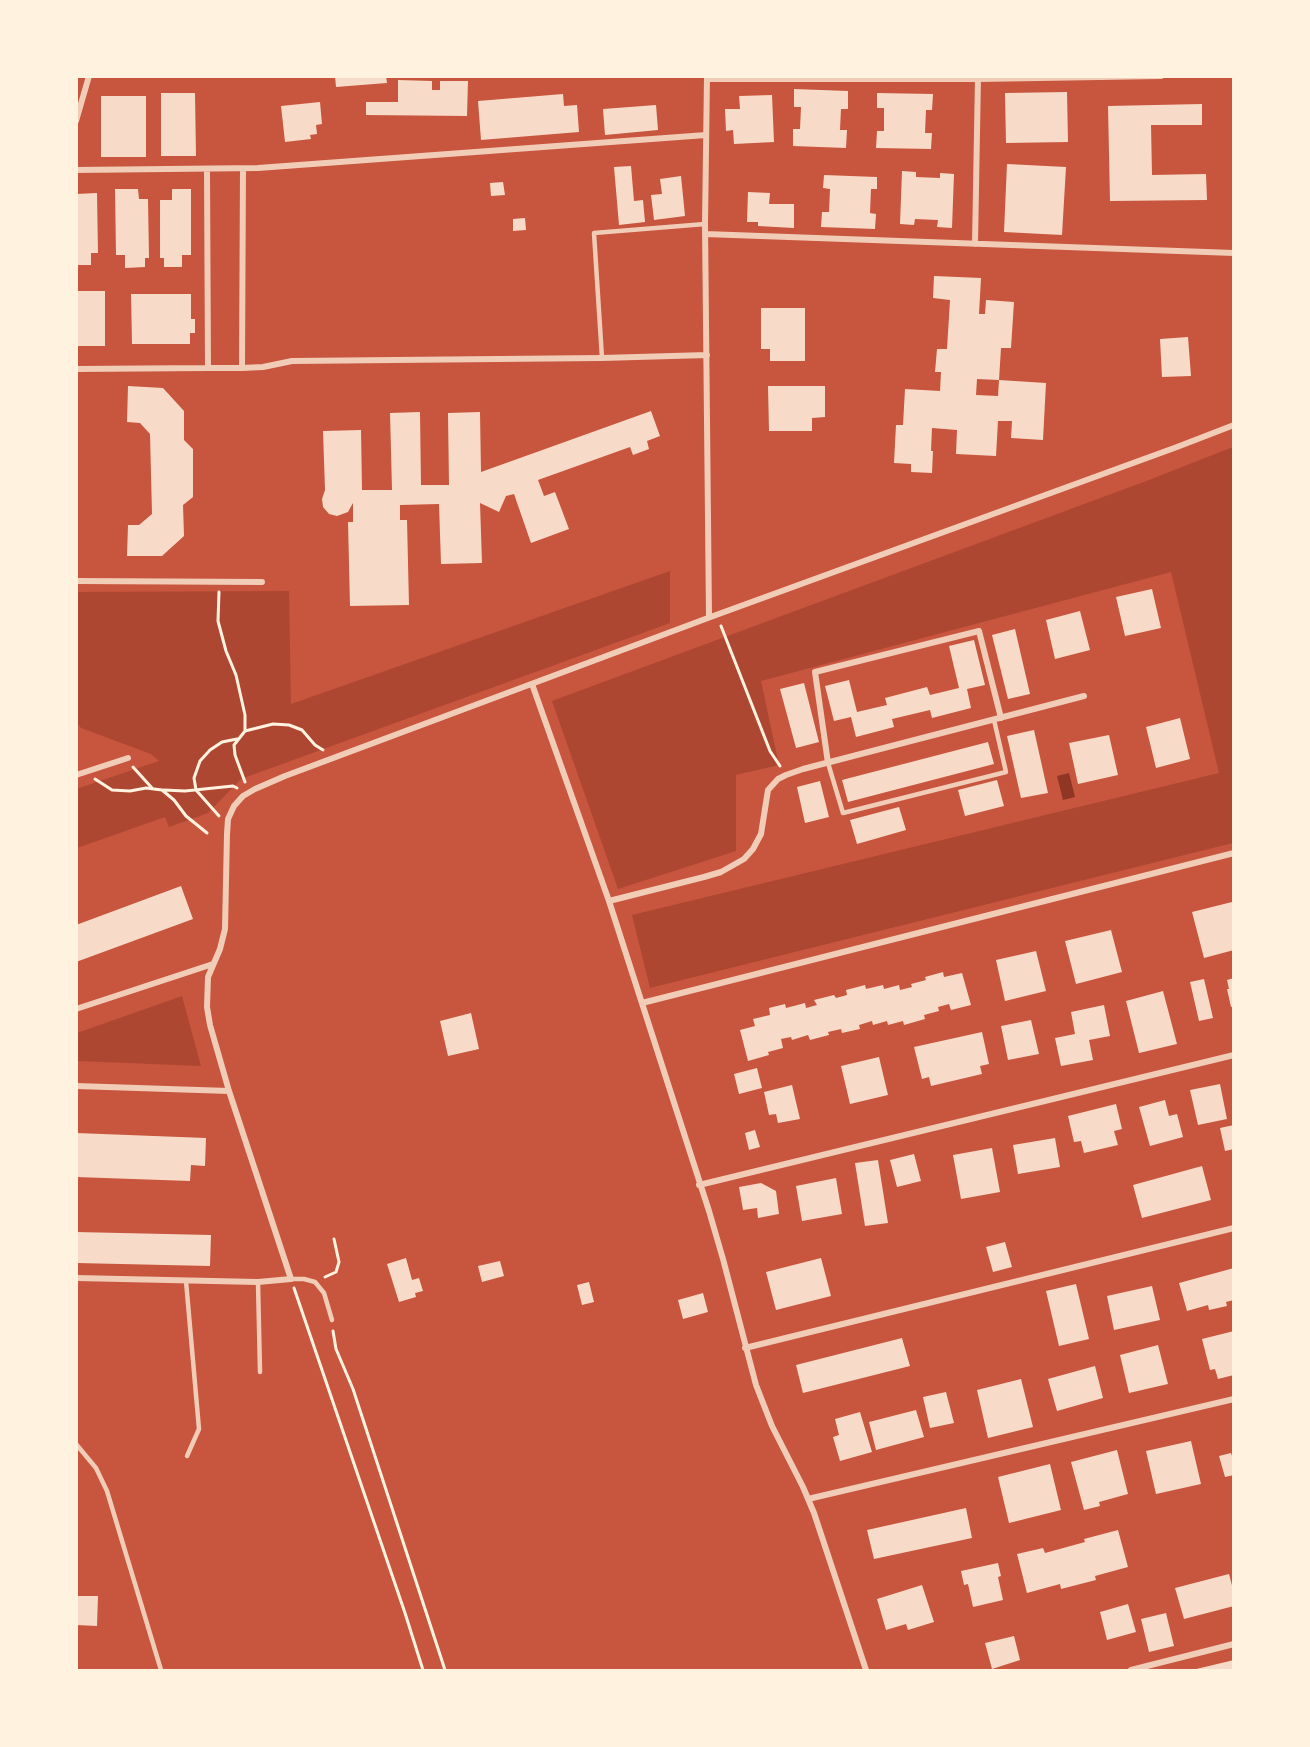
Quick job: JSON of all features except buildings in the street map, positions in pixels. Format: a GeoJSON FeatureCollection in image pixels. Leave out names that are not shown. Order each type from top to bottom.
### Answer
{"type":"FeatureCollection","features":[{"type":"Feature","properties":{"kind":"street"},"geometry":{"type":"LineString","coordinates":[[76,121],[89,76]]}},
{"type":"Feature","properties":{"kind":"street"},"geometry":{"type":"LineString","coordinates":[[709,617],[705,234],[707,78],[1161,76]]}},
{"type":"Feature","properties":{"kind":"street"},"geometry":{"type":"LineString","coordinates":[[975,244],[978,78]]}},
{"type":"Feature","properties":{"kind":"street"},"geometry":{"type":"LineString","coordinates":[[76,170],[243,169],[706,135]]}},
{"type":"Feature","properties":{"kind":"street"},"geometry":{"type":"LineString","coordinates":[[242,368],[243,169]]}},
{"type":"Feature","properties":{"kind":"street"},"geometry":{"type":"LineString","coordinates":[[207,170],[208,368]]}},
{"type":"Feature","properties":{"kind":"street"},"geometry":{"type":"LineString","coordinates":[[705,234],[1233,253]]}},
{"type":"Feature","properties":{"kind":"street"},"geometry":{"type":"LineString","coordinates":[[76,369],[242,368],[263,367],[292,361],[707,355]]}},
{"type":"Feature","properties":{"kind":"street"},"geometry":{"type":"LineString","coordinates":[[76,1278],[258,1282],[291,1279],[229,1090],[207,1007],[208,977],[220,949],[225,929],[227,826],[234,806],[248,792],[285,776],[709,617],[1233,425]]}},
{"type":"Feature","properties":{"kind":"street"},"geometry":{"type":"LineString","coordinates":[[76,581],[262,582]]}},
{"type":"Feature","properties":{"kind":"street"},"geometry":{"type":"LineString","coordinates":[[828,763],[814,672],[979,631],[1001,718]]}},
{"type":"Feature","properties":{"kind":"street"},"geometry":{"type":"LineString","coordinates":[[532,684],[609,901],[642,1003],[723,1259],[745,1348],[763,1404],[808,1499],[866,1671]]}},
{"type":"Feature","properties":{"kind":"street"},"geometry":{"type":"LineString","coordinates":[[609,901],[721,872],[744,859],[753,849],[761,834],[768,790],[778,779],[786,775],[1084,696]]}},
{"type":"Feature","properties":{"kind":"street"},"geometry":{"type":"LineString","coordinates":[[76,775],[128,758]]}},
{"type":"Feature","properties":{"kind":"street"},"geometry":{"type":"LineString","coordinates":[[642,1003],[1233,853]]}},
{"type":"Feature","properties":{"kind":"street"},"geometry":{"type":"LineString","coordinates":[[76,1009],[213,963]]}},
{"type":"Feature","properties":{"kind":"street"},"geometry":{"type":"LineString","coordinates":[[699,1185],[1233,1055]]}},
{"type":"Feature","properties":{"kind":"street"},"geometry":{"type":"LineString","coordinates":[[76,1086],[229,1090]]}},
{"type":"Feature","properties":{"kind":"street"},"geometry":{"type":"LineString","coordinates":[[745,1348],[1233,1228]]}},
{"type":"Feature","properties":{"kind":"street"},"geometry":{"type":"LineString","coordinates":[[808,1499],[1233,1399]]}},
{"type":"Feature","properties":{"kind":"street"},"geometry":{"type":"LineString","coordinates":[[1131,1671],[1233,1644]]}},
{"type":"Feature","properties":{"kind":"lane"},"geometry":{"type":"LineString","coordinates":[[602,358],[594,233],[705,224]]}},
{"type":"Feature","properties":{"kind":"lane"},"geometry":{"type":"LineString","coordinates":[[828,763],[843,813],[1006,772],[994,720]]}},
{"type":"Feature","properties":{"kind":"lane"},"geometry":{"type":"LineString","coordinates":[[291,1279],[315,1282],[324,1293],[332,1320]]}},
{"type":"Feature","properties":{"kind":"lane"},"geometry":{"type":"LineString","coordinates":[[186,1281],[199,1430],[187,1456]]}},
{"type":"Feature","properties":{"kind":"lane"},"geometry":{"type":"LineString","coordinates":[[258,1282],[260,1372]]}},
{"type":"Feature","properties":{"kind":"lane"},"geometry":{"type":"LineString","coordinates":[[76,1444],[96,1468],[107,1491],[160,1671]]}},
{"type":"Feature","properties":{"kind":"path"},"geometry":{"type":"LineString","coordinates":[[219,581],[218,621],[226,651],[236,675],[245,715],[245,731]]}},
{"type":"Feature","properties":{"kind":"path"},"geometry":{"type":"LineString","coordinates":[[716,615],[770,751],[786,775]]}},
{"type":"Feature","properties":{"kind":"path"},"geometry":{"type":"LineString","coordinates":[[248,792],[235,755],[234,745],[245,731],[273,724],[289,724],[302,730],[315,745],[334,758]]}},
{"type":"Feature","properties":{"kind":"path"},"geometry":{"type":"LineString","coordinates":[[227,826],[196,790],[194,778],[200,761],[210,750],[222,742],[237,739]]}},
{"type":"Feature","properties":{"kind":"path"},"geometry":{"type":"LineString","coordinates":[[128,758],[135,770],[152,788]]}},
{"type":"Feature","properties":{"kind":"path"},"geometry":{"type":"LineString","coordinates":[[87,772],[112,790],[130,791],[152,788],[185,792],[233,786],[248,792]]}},
{"type":"Feature","properties":{"kind":"path"},"geometry":{"type":"LineString","coordinates":[[162,790],[174,800],[186,816],[207,833]]}},
{"type":"Feature","properties":{"kind":"path"},"geometry":{"type":"LineString","coordinates":[[315,1282],[336,1272],[339,1262],[334,1239]]}},
{"type":"Feature","properties":{"kind":"path"},"geometry":{"type":"LineString","coordinates":[[291,1279],[423,1671]]}},
{"type":"Feature","properties":{"kind":"path"},"geometry":{"type":"LineString","coordinates":[[332,1320],[336,1350],[353,1389],[445,1671]]}},
{"type":"Feature","properties":{"kind":"shaded area"},"geometry":{"type":"Polygon","coordinates":[[[1233,447],[1233,843],[650,988],[632,915],[1219,773],[1171,572],[761,681],[779,765],[736,775],[736,851],[618,889],[552,701],[1233,447]]]}},
{"type":"Feature","properties":{"kind":"shaded area"},"geometry":{"type":"Polygon","coordinates":[[[670,571],[670,623],[241,779],[208,813],[169,827],[165,817],[77,848],[76,789],[159,761],[151,754],[81,728],[77,723],[77,592],[289,591],[291,704],[670,571]]]}},
{"type":"Feature","properties":{"kind":"shaded area"},"geometry":{"type":"Polygon","coordinates":[[[1069,773],[1075,797],[1063,800],[1057,776],[1069,773]]]}},
{"type":"Feature","properties":{"kind":"shaded area"},"geometry":{"type":"Polygon","coordinates":[[[182,996],[201,1066],[77,1061],[77,1033],[182,996]]]}}]}
